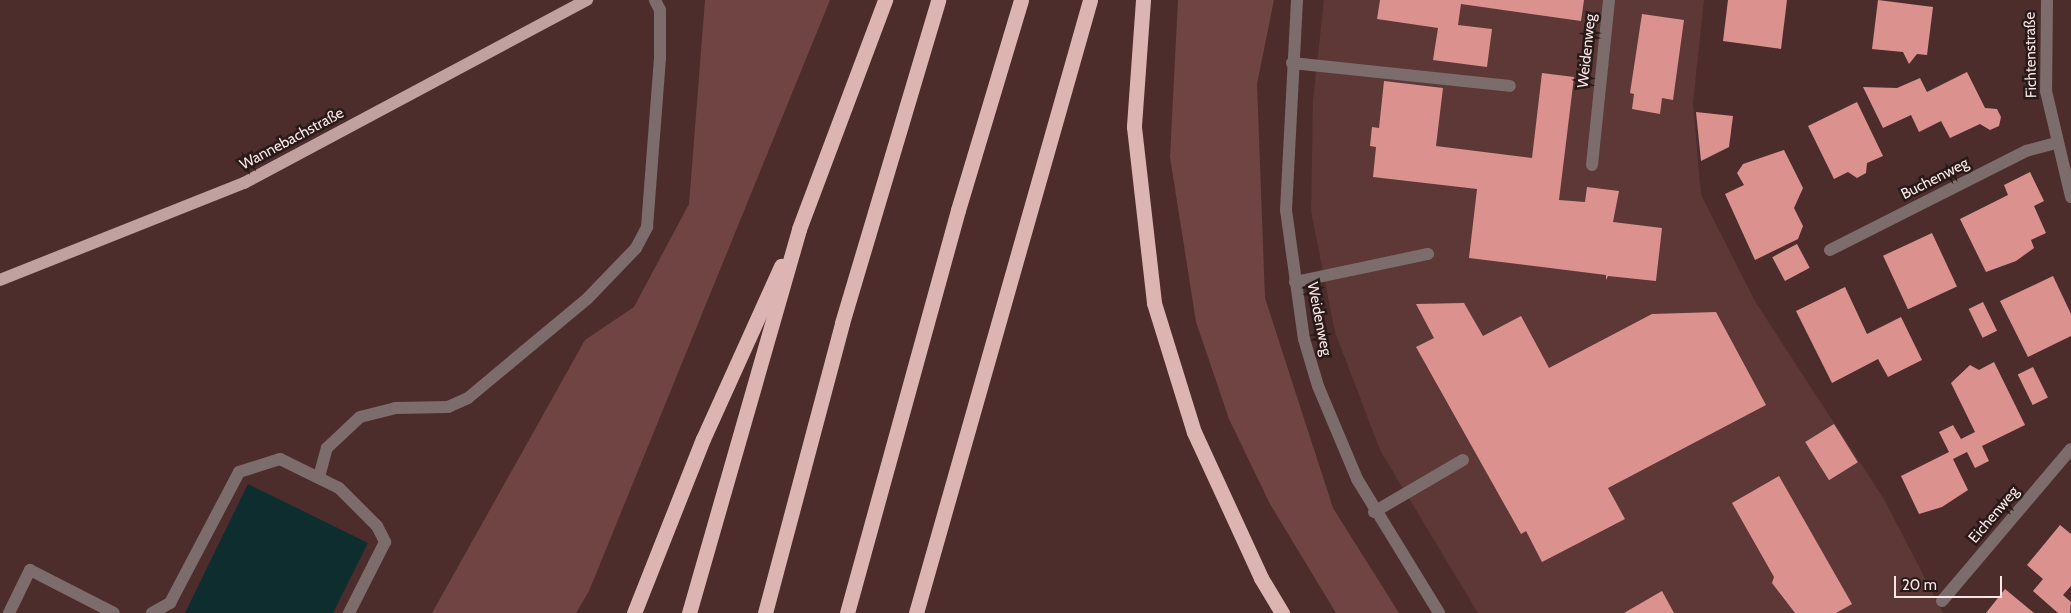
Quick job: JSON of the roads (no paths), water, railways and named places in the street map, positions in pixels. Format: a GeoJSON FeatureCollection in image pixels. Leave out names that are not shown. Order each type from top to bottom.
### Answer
{"type":"FeatureCollection","features":[{"type":"Feature","properties":{"kind":"highway"},"geometry":{"type":"LineString","coordinates":[[689,613],[799,229],[886,0]]}},
{"type":"Feature","properties":{"kind":"highway"},"geometry":{"type":"LineString","coordinates":[[765,613],[842,323],[938,0]]}},
{"type":"Feature","properties":{"kind":"highway"},"geometry":{"type":"LineString","coordinates":[[847,613],[958,210],[1021,0]]}},
{"type":"Feature","properties":{"kind":"highway"},"geometry":{"type":"LineString","coordinates":[[916,613],[1090,0]]}},
{"type":"Feature","properties":{"kind":"highway"},"geometry":{"type":"LineString","coordinates":[[1143,0],[1134,128],[1154,303],[1194,432],[1261,578],[1282,613]]}},
{"type":"Feature","properties":{"kind":"highway"},"geometry":{"type":"LineString","coordinates":[[634,613],[749,332],[799,229]]}},
{"type":"Feature","properties":{"kind":"main road","name":"Wannebachstraße"},"geometry":{"type":"LineString","coordinates":[[0,280],[244,183],[587,0]]}},
{"type":"Feature","properties":{"kind":"street"},"geometry":{"type":"LineString","coordinates":[[319,477],[327,448],[360,417],[395,408],[448,407],[468,398],[587,299],[636,248],[647,226],[660,58],[660,10],[655,0]]}},
{"type":"Feature","properties":{"kind":"street","name":"Weidenweg"},"geometry":{"type":"LineString","coordinates":[[1297,0],[1292,63],[1286,210],[1304,339],[1318,386],[1374,512],[1439,613]]}},
{"type":"Feature","properties":{"kind":"street","name":"Weidenweg"},"geometry":{"type":"LineString","coordinates":[[1592,165],[1609,0]]}},
{"type":"Feature","properties":{"kind":"street","name":"Fichtenstraße"},"geometry":{"type":"LineString","coordinates":[[2046,0],[2046,91],[2056,143],[2071,197]]}},
{"type":"Feature","properties":{"kind":"street"},"geometry":{"type":"LineString","coordinates":[[1292,63],[1510,86]]}},
{"type":"Feature","properties":{"kind":"street","name":"Buchenweg"},"geometry":{"type":"LineString","coordinates":[[1830,250],[2026,152],[2056,143]]}},
{"type":"Feature","properties":{"kind":"street"},"geometry":{"type":"LineString","coordinates":[[1295,282],[1428,254]]}},
{"type":"Feature","properties":{"kind":"street","name":"Eichenweg"},"geometry":{"type":"LineString","coordinates":[[1942,601],[2071,449]]}},
{"type":"Feature","properties":{"kind":"street"},"geometry":{"type":"LineString","coordinates":[[152,613],[170,603],[239,472],[280,459],[338,488],[377,526],[385,542],[349,613]]}},
{"type":"Feature","properties":{"kind":"street"},"geometry":{"type":"LineString","coordinates":[[1374,512],[1463,460]]}},
{"type":"Feature","properties":{"kind":"street"},"geometry":{"type":"LineString","coordinates":[[9,613],[30,570],[114,613]]}},
{"type":"Feature","properties":{"kind":"water"},"geometry":{"type":"Polygon","coordinates":[[[248,484],[368,543],[333,613],[185,613],[248,484]]]}}]}
